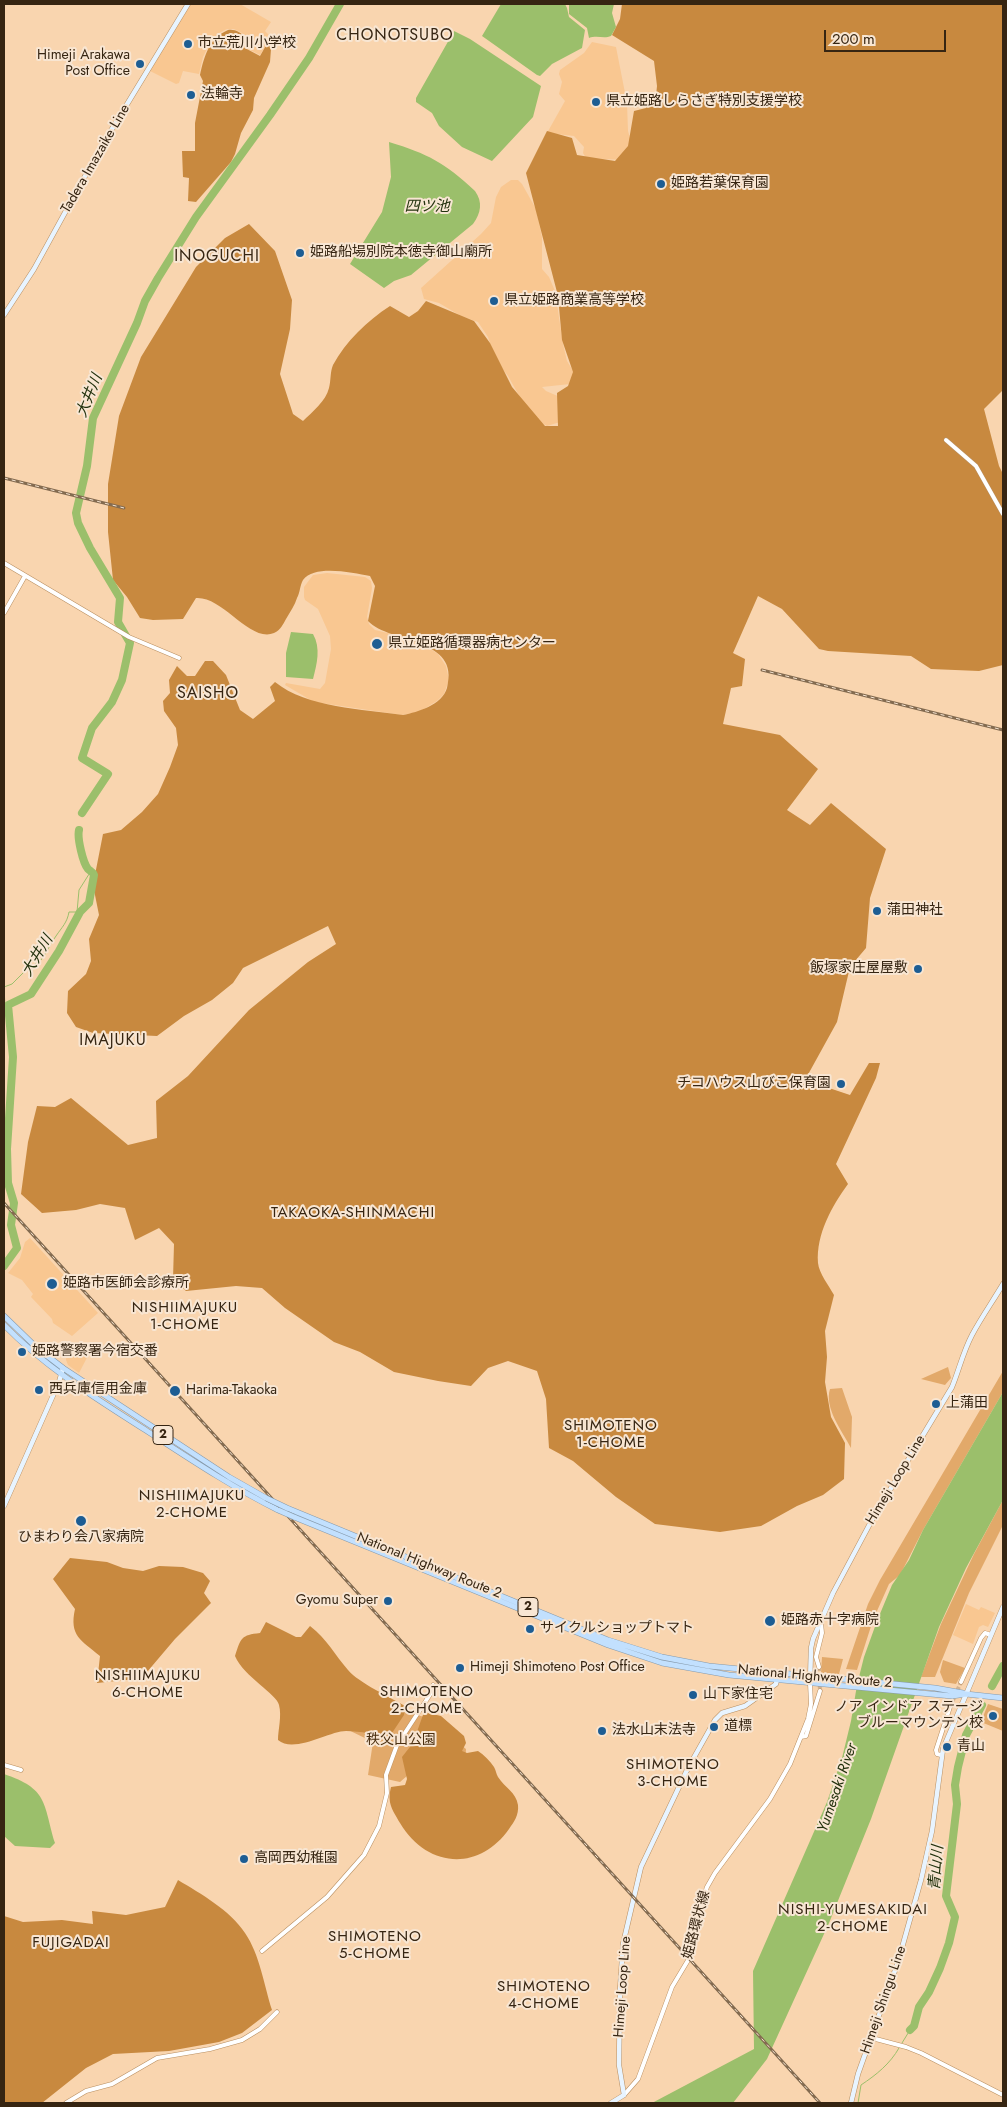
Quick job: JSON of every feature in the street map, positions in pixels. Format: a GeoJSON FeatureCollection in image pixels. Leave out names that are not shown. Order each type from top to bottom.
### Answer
{"type":"FeatureCollection","features":[{"type":"Feature","properties":{"kind":"highway","name":"National Highway Route 2"},"geometry":{"type":"LineString","coordinates":[[4,1316],[62,1371],[228,1477],[266,1498],[630,1648],[662,1657],[709,1666],[811,1680],[952,1696],[966,1694]]}},
{"type":"Feature","properties":{"kind":"highway","name":"National Highway Route 2"},"geometry":{"type":"LineString","coordinates":[[4,1324],[25,1345],[62,1371],[243,1492],[294,1518],[630,1653],[662,1663],[708,1672],[777,1679],[811,1680]]}},
{"type":"Feature","properties":{"kind":"highway","name":"National Highway Route 2"},"geometry":{"type":"LineString","coordinates":[[843,1683],[936,1688],[954,1690],[966,1694],[1003,1698]]}},
{"type":"Feature","properties":{"kind":"main road","name":"Tadera Imazaike Line"},"geometry":{"type":"LineString","coordinates":[[4,315],[34,269],[98,153],[188,4]]}},
{"type":"Feature","properties":{"kind":"main road","name":"Himeji Loop Line"},"geometry":{"type":"LineString","coordinates":[[811,1680],[811,1648],[833,1593],[872,1518],[952,1387],[959,1363],[971,1336],[1003,1284]]}},
{"type":"Feature","properties":{"kind":"main road"},"geometry":{"type":"LineString","coordinates":[[4,1506],[62,1371]]}},
{"type":"Feature","properties":{"kind":"main road","name":"Himeji Shingu Line"},"geometry":{"type":"LineString","coordinates":[[851,2103],[858,2074],[898,1962],[921,1880],[932,1831],[941,1755],[1003,1606]]}},
{"type":"Feature","properties":{"kind":"main road","name":"Himeji Loop Line"},"geometry":{"type":"LineString","coordinates":[[624,2095],[619,2065],[620,1990],[623,1952],[641,1867],[688,1768],[715,1720],[722,1713],[745,1706],[776,1684],[777,1679]]}},
{"type":"Feature","properties":{"kind":"main road"},"geometry":{"type":"LineString","coordinates":[[611,2103],[624,2095]]}},
{"type":"Feature","properties":{"kind":"street"},"geometry":{"type":"LineString","coordinates":[[946,440],[976,466],[1003,514]]}},
{"type":"Feature","properties":{"kind":"street"},"geometry":{"type":"LineString","coordinates":[[4,563],[129,637],[179,658]]}},
{"type":"Feature","properties":{"kind":"street"},"geometry":{"type":"LineString","coordinates":[[4,613],[25,576]]}},
{"type":"Feature","properties":{"kind":"street"},"geometry":{"type":"LineString","coordinates":[[819,1667],[816,1657],[822,1633],[821,1623]]}},
{"type":"Feature","properties":{"kind":"street"},"geometry":{"type":"LineString","coordinates":[[961,1682],[981,1638],[985,1633],[991,1635]]}},
{"type":"Feature","properties":{"kind":"street"},"geometry":{"type":"LineString","coordinates":[[801,1737],[811,1704],[811,1680]]}},
{"type":"Feature","properties":{"kind":"street"},"geometry":{"type":"LineString","coordinates":[[262,1951],[327,1897],[364,1855],[379,1826],[387,1793],[386,1775],[397,1745],[430,1693],[433,1685]]}},
{"type":"Feature","properties":{"kind":"street"},"geometry":{"type":"LineString","coordinates":[[801,1737],[806,1736],[820,1691]]}},
{"type":"Feature","properties":{"kind":"street"},"geometry":{"type":"LineString","coordinates":[[941,1755],[937,1754],[936,1750],[950,1707]]}},
{"type":"Feature","properties":{"kind":"street","name":"姫路環状線"},"geometry":{"type":"LineString","coordinates":[[624,2095],[638,2079],[672,1986],[690,1957],[698,1914],[707,1887],[715,1873],[774,1793],[786,1773],[801,1737]]}},
{"type":"Feature","properties":{"kind":"street"},"geometry":{"type":"LineString","coordinates":[[4,1766],[21,1770]]}},
{"type":"Feature","properties":{"kind":"street"},"geometry":{"type":"LineString","coordinates":[[66,2103],[86,2091],[112,2084],[157,2058],[210,2050],[242,2040],[260,2029],[277,2012]]}},
{"type":"Feature","properties":{"kind":"street"},"geometry":{"type":"LineString","coordinates":[[872,2038],[921,2053],[1003,2095]]}},
{"type":"Feature","properties":{"kind":"shaded area","name":"市立荒川小学校"},"geometry":{"type":"Polygon","coordinates":[[[191,4],[240,4],[271,22],[265,31],[271,37],[260,55],[244,47],[246,37],[242,33],[234,29],[227,29],[219,33],[209,45],[203,57],[199,74],[183,71],[179,83],[176,84],[150,71],[191,4]]]}},
{"type":"Feature","properties":{"kind":"shaded area"},"geometry":{"type":"Polygon","coordinates":[[[622,4],[1003,4],[1003,390],[984,409],[999,466],[1003,474],[1003,665],[979,671],[931,669],[911,656],[819,649],[782,609],[758,596],[733,653],[745,659],[742,686],[731,688],[723,724],[780,735],[818,769],[787,810],[810,825],[831,803],[886,849],[870,898],[866,948],[850,967],[837,1022],[805,1080],[850,1095],[869,1063],[880,1063],[876,1078],[836,1164],[848,1184],[826,1221],[818,1252],[820,1271],[834,1295],[825,1331],[827,1357],[825,1382],[831,1417],[845,1443],[844,1479],[823,1495],[797,1506],[761,1526],[720,1532],[655,1524],[616,1497],[573,1461],[549,1448],[546,1399],[537,1371],[508,1361],[488,1368],[471,1386],[394,1372],[360,1352],[334,1342],[285,1308],[262,1288],[236,1286],[186,1291],[173,1279],[174,1244],[159,1228],[135,1240],[125,1208],[100,1204],[76,1210],[42,1213],[21,1194],[28,1142],[37,1106],[55,1107],[71,1098],[128,1145],[157,1138],[156,1101],[188,1076],[249,1010],[308,962],[336,944],[328,926],[243,968],[233,983],[212,1000],[184,1016],[157,1036],[93,1033],[76,1027],[67,1013],[68,991],[86,974],[91,961],[89,939],[99,915],[93,885],[103,834],[121,830],[142,812],[158,794],[178,745],[176,728],[164,711],[163,701],[170,693],[169,680],[177,666],[187,676],[195,676],[205,661],[213,661],[226,675],[240,710],[253,719],[275,701],[270,687],[275,682],[288,691],[319,702],[353,709],[403,715],[429,707],[440,699],[447,688],[449,671],[444,659],[434,650],[378,628],[368,621],[375,586],[370,576],[335,571],[316,572],[309,575],[303,580],[295,603],[283,625],[274,633],[265,634],[255,631],[206,599],[196,598],[183,619],[153,620],[140,618],[127,597],[113,580],[108,532],[108,484],[119,416],[141,357],[196,267],[225,238],[249,224],[275,251],[292,300],[290,329],[280,374],[293,414],[303,421],[325,397],[329,388],[333,365],[358,332],[390,306],[409,317],[418,311],[426,301],[474,321],[490,343],[512,387],[545,426],[558,426],[557,393],[568,386],[573,372],[562,340],[558,296],[526,173],[547,131],[572,138],[577,155],[615,161],[628,146],[634,111],[646,108],[648,98],[656,96],[657,86],[654,61],[612,35],[620,19],[622,4]]]}},
{"type":"Feature","properties":{"kind":"shaded area"},"geometry":{"type":"Polygon","coordinates":[[[228,30],[242,34],[245,38],[243,47],[260,56],[268,42],[271,49],[270,62],[254,98],[253,110],[241,133],[231,162],[196,202],[188,201],[189,178],[183,177],[182,151],[195,151],[195,123],[203,81],[200,75],[203,61],[208,49],[216,38],[228,30]]]}},
{"type":"Feature","properties":{"kind":"shaded area","name":"県立姫路しらさぎ特別支援学校"},"geometry":{"type":"Polygon","coordinates":[[[592,42],[616,47],[627,103],[628,131],[632,145],[624,160],[586,158],[583,153],[584,147],[574,136],[547,133],[565,101],[559,94],[562,82],[559,74],[560,70],[584,53],[592,42]]]}},
{"type":"Feature","properties":{"kind":"shaded area","name":"県立姫路商業高等学校"},"geometry":{"type":"Polygon","coordinates":[[[511,180],[518,180],[522,184],[536,209],[542,237],[542,269],[549,277],[555,291],[567,361],[575,374],[570,384],[542,387],[546,391],[560,397],[560,422],[547,426],[541,423],[522,401],[508,376],[495,359],[488,337],[478,322],[461,316],[439,303],[424,299],[421,288],[491,223],[496,197],[501,187],[511,180]]]}},
{"type":"Feature","properties":{"kind":"shaded area","name":"県立姫路循環器病センター"},"geometry":{"type":"Polygon","coordinates":[[[327,573],[365,577],[371,581],[372,588],[367,617],[369,624],[375,630],[417,640],[438,654],[446,666],[449,680],[444,694],[437,701],[419,712],[402,715],[314,702],[285,685],[286,683],[320,689],[325,683],[331,649],[330,636],[318,609],[305,600],[304,587],[313,575],[327,573]]]}},
{"type":"Feature","properties":{"kind":"shaded area"},"geometry":{"type":"Polygon","coordinates":[[[30,1238],[98,1313],[72,1336],[53,1323],[52,1319],[31,1297],[33,1294],[22,1280],[8,1273],[20,1258],[25,1242],[30,1238]]]}},
{"type":"Feature","properties":{"kind":"shaded area"},"geometry":{"type":"Polygon","coordinates":[[[74,1342],[78,1342],[91,1350],[79,1373],[68,1365],[66,1360],[67,1350],[74,1342]]]}},
{"type":"Feature","properties":{"kind":"shaded area"},"geometry":{"type":"Polygon","coordinates":[[[70,1558],[107,1562],[123,1568],[143,1571],[159,1566],[183,1567],[203,1573],[210,1581],[204,1593],[211,1603],[175,1639],[147,1672],[136,1679],[97,1683],[100,1656],[78,1637],[74,1625],[75,1609],[53,1579],[70,1558]]]}},
{"type":"Feature","properties":{"kind":"shaded area"},"geometry":{"type":"Polygon","coordinates":[[[966,1604],[979,1610],[981,1607],[995,1613],[988,1627],[983,1625],[979,1627],[973,1644],[953,1635],[966,1604]]]}},
{"type":"Feature","properties":{"kind":"shaded area","name":"秩父山公園"},"geometry":{"type":"Polygon","coordinates":[[[266,1622],[296,1637],[301,1637],[310,1626],[353,1675],[405,1706],[404,1715],[390,1736],[346,1731],[302,1743],[285,1744],[278,1740],[280,1714],[277,1701],[245,1671],[235,1656],[243,1638],[260,1633],[266,1622]]]}},
{"type":"Feature","properties":{"kind":"shaded area"},"geometry":{"type":"Polygon","coordinates":[[[424,1712],[441,1716],[464,1736],[466,1743],[462,1751],[467,1753],[478,1751],[485,1756],[494,1767],[498,1777],[513,1793],[517,1801],[518,1812],[513,1824],[496,1843],[483,1853],[468,1858],[453,1859],[438,1856],[424,1849],[411,1838],[393,1810],[390,1802],[391,1787],[405,1785],[407,1779],[402,1757],[413,1743],[424,1712]]]}},
{"type":"Feature","properties":{"kind":"shaded area"},"geometry":{"type":"Polygon","coordinates":[[[178,1880],[223,1910],[245,1933],[258,1960],[272,2010],[242,2033],[219,2042],[169,2051],[113,2054],[86,2068],[42,2103],[4,2103],[4,1916],[23,1922],[62,1920],[93,1924],[92,1911],[126,1915],[165,1907],[178,1880]]]}},
{"type":"Feature","properties":{"kind":"green space"},"geometry":{"type":"Polygon","coordinates":[[[948,1367],[951,1378],[945,1385],[921,1379],[948,1367]]]}},
{"type":"Feature","properties":{"kind":"green space"},"geometry":{"type":"Polygon","coordinates":[[[1003,1371],[1003,1392],[923,1530],[900,1575],[889,1584],[873,1620],[857,1670],[846,1669],[868,1604],[880,1580],[1003,1371]]]}},
{"type":"Feature","properties":{"kind":"green space"},"geometry":{"type":"Polygon","coordinates":[[[842,1388],[852,1417],[851,1448],[829,1404],[830,1389],[842,1388]]]}},
{"type":"Feature","properties":{"kind":"green space"},"geometry":{"type":"Polygon","coordinates":[[[1003,1500],[1003,1525],[969,1593],[935,1677],[921,1677],[941,1624],[974,1554],[1003,1500]]]}},
{"type":"Feature","properties":{"kind":"green space"},"geometry":{"type":"Polygon","coordinates":[[[822,1657],[843,1659],[839,1674],[821,1673],[822,1657]]]}},
{"type":"Feature","properties":{"kind":"green space"},"geometry":{"type":"Polygon","coordinates":[[[943,1660],[965,1668],[956,1684],[944,1682],[940,1672],[943,1660]]]}},
{"type":"Feature","properties":{"kind":"green space","name":"ノア インドア ステージ ブルーマウンテン校"},"geometry":{"type":"Polygon","coordinates":[[[988,1704],[1003,1709],[1003,1731],[981,1722],[988,1704]]]}},
{"type":"Feature","properties":{"kind":"green space"},"geometry":{"type":"Polygon","coordinates":[[[395,1709],[428,1718],[466,1749],[464,1783],[423,1762],[400,1782],[368,1775],[373,1742],[332,1722],[395,1709]]]}},
{"type":"Feature","properties":{"kind":"water"},"geometry":{"type":"Polygon","coordinates":[[[501,4],[565,4],[569,17],[585,30],[582,48],[552,64],[540,76],[537,75],[482,36],[501,4]]]}},
{"type":"Feature","properties":{"kind":"water"},"geometry":{"type":"Polygon","coordinates":[[[569,4],[614,4],[612,13],[616,27],[611,36],[589,38],[587,28],[569,14],[569,4]]]}},
{"type":"Feature","properties":{"kind":"water"},"geometry":{"type":"Polygon","coordinates":[[[454,31],[470,39],[541,86],[533,117],[492,161],[462,147],[439,126],[432,113],[416,102],[416,98],[454,31]]]}},
{"type":"Feature","properties":{"kind":"water","name":"四ツ池"},"geometry":{"type":"Polygon","coordinates":[[[389,142],[425,155],[454,173],[478,195],[480,208],[473,224],[411,275],[394,281],[384,288],[350,264],[382,212],[391,177],[389,142]]]}},
{"type":"Feature","properties":{"kind":"water"},"geometry":{"type":"Polygon","coordinates":[[[291,632],[313,634],[318,650],[313,679],[286,677],[286,653],[291,632]]]}},
{"type":"Feature","properties":{"kind":"water","name":"Yumesaki River"},"geometry":{"type":"Polygon","coordinates":[[[1003,1392],[1003,1500],[966,1568],[939,1627],[871,1819],[829,1923],[767,2059],[733,2103],[652,2103],[754,2049],[753,1971],[827,1802],[842,1758],[864,1657],[877,1621],[892,1585],[909,1560],[923,1530],[1003,1392]]]}},
{"type":"Feature","properties":{"kind":"water"},"geometry":{"type":"Polygon","coordinates":[[[4,1774],[29,1785],[41,1799],[55,1843],[50,1848],[15,1846],[4,1836],[4,1774]]]}},
{"type":"Feature","properties":{"kind":"waterway","name":"大井川"},"geometry":{"type":"LineString","coordinates":[[82,813],[108,774],[82,758],[92,728],[112,702],[122,680],[130,643],[118,622],[120,598],[90,548],[78,523],[76,513],[87,466],[93,418],[137,323],[145,301],[158,278],[196,217],[309,58],[340,4]]}},
{"type":"Feature","properties":{"kind":"waterway","name":"大井川"},"geometry":{"type":"LineString","coordinates":[[4,1266],[17,1248],[11,1225],[14,1203],[8,1183],[7,1149],[13,1057],[8,1005],[31,994],[59,951],[80,912],[89,903],[94,875],[84,861],[79,830]]}},
{"type":"Feature","properties":{"kind":"waterway"},"geometry":{"type":"LineString","coordinates":[[4,987],[12,984],[31,965],[35,965],[38,959],[41,960],[66,922],[69,912],[77,912],[79,890],[91,871]]}},
{"type":"Feature","properties":{"kind":"waterway"},"geometry":{"type":"LineString","coordinates":[[4,989],[5,1005]]}},
{"type":"Feature","properties":{"kind":"waterway","name":"青山川"},"geometry":{"type":"LineString","coordinates":[[992,1686],[1003,1666]]}},
{"type":"Feature","properties":{"kind":"waterway","name":"青山川"},"geometry":{"type":"LineString","coordinates":[[910,2030],[914,2026],[919,2007],[929,1992],[940,1968],[949,1943],[955,1917],[946,1896],[957,1804],[955,1785],[966,1735],[982,1705]]}},
{"type":"Feature","properties":{"kind":"waterway"},"geometry":{"type":"LineString","coordinates":[[902,2043],[910,2030]]}},
{"type":"Feature","properties":{"kind":"waterway"},"geometry":{"type":"LineString","coordinates":[[858,2103],[861,2085],[882,2069],[899,2048]]}},
{"type":"Feature","properties":{"kind":"tunnel"},"geometry":{"type":"LineString","coordinates":[[819,1667],[820,1691]]}},
{"type":"Feature","properties":{"kind":"tunnel"},"geometry":{"type":"LineString","coordinates":[[950,1707],[961,1682]]}},
{"type":"Feature","properties":{"kind":"railway"},"geometry":{"type":"LineString","coordinates":[[4,478],[124,508]]}},
{"type":"Feature","properties":{"kind":"railway"},"geometry":{"type":"LineString","coordinates":[[762,670],[1003,730]]}},
{"type":"Feature","properties":{"kind":"railway"},"geometry":{"type":"LineString","coordinates":[[4,1203],[820,2103]]}},
{"type":"Feature","properties":{"kind":"place","name":"市立荒川小学校"},"geometry":{"type":"Point","coordinates":[188,44]}},
{"type":"Feature","properties":{"kind":"place","name":"Himeji Arakawa Post Office"},"geometry":{"type":"Point","coordinates":[140,64]}},
{"type":"Feature","properties":{"kind":"place","name":"法輪寺"},"geometry":{"type":"Point","coordinates":[191,95]}},
{"type":"Feature","properties":{"kind":"place","name":"県立姫路しらさぎ特別支援学校"},"geometry":{"type":"Point","coordinates":[596,102]}},
{"type":"Feature","properties":{"kind":"place","name":"姫路若葉保育園"},"geometry":{"type":"Point","coordinates":[661,184]}},
{"type":"Feature","properties":{"kind":"place","name":"姫路船場別院本徳寺御山廟所"},"geometry":{"type":"Point","coordinates":[300,253]}},
{"type":"Feature","properties":{"kind":"place","name":"県立姫路商業高等学校"},"geometry":{"type":"Point","coordinates":[494,301]}},
{"type":"Feature","properties":{"kind":"place","name":"県立姫路循環器病センター"},"geometry":{"type":"Point","coordinates":[377,644]}},
{"type":"Feature","properties":{"kind":"place","name":"蒲田神社"},"geometry":{"type":"Point","coordinates":[877,911]}},
{"type":"Feature","properties":{"kind":"place","name":"飯塚家庄屋屋敷"},"geometry":{"type":"Point","coordinates":[918,969]}},
{"type":"Feature","properties":{"kind":"place","name":"チコハウス山びこ保育園"},"geometry":{"type":"Point","coordinates":[841,1084]}},
{"type":"Feature","properties":{"kind":"place","name":"姫路市医師会診療所"},"geometry":{"type":"Point","coordinates":[52,1284]}},
{"type":"Feature","properties":{"kind":"place","name":"姫路警察署今宿交番"},"geometry":{"type":"Point","coordinates":[22,1352]}},
{"type":"Feature","properties":{"kind":"place","name":"西兵庫信用金庫"},"geometry":{"type":"Point","coordinates":[39,1390]}},
{"type":"Feature","properties":{"kind":"place","name":"Harima-Takaoka"},"geometry":{"type":"Point","coordinates":[175,1391]}},
{"type":"Feature","properties":{"kind":"place","name":"上蒲田"},"geometry":{"type":"Point","coordinates":[936,1404]}},
{"type":"Feature","properties":{"kind":"place","name":"ひまわり会八家病院"},"geometry":{"type":"Point","coordinates":[81,1521]}},
{"type":"Feature","properties":{"kind":"place","name":"Gyomu Super"},"geometry":{"type":"Point","coordinates":[388,1601]}},
{"type":"Feature","properties":{"kind":"place","name":"姫路赤十字病院"},"geometry":{"type":"Point","coordinates":[770,1621]}},
{"type":"Feature","properties":{"kind":"place","name":"サイクルショップトマト"},"geometry":{"type":"Point","coordinates":[530,1629]}},
{"type":"Feature","properties":{"kind":"place","name":"Himeji Shimoteno Post Office"},"geometry":{"type":"Point","coordinates":[460,1668]}},
{"type":"Feature","properties":{"kind":"place","name":"山下家住宅"},"geometry":{"type":"Point","coordinates":[693,1695]}},
{"type":"Feature","properties":{"kind":"place","name":"ノア インドア ステージ ブルーマウンテン校"},"geometry":{"type":"Point","coordinates":[993,1716]}},
{"type":"Feature","properties":{"kind":"place","name":"道標"},"geometry":{"type":"Point","coordinates":[714,1727]}},
{"type":"Feature","properties":{"kind":"place","name":"法水山末法寺"},"geometry":{"type":"Point","coordinates":[602,1731]}},
{"type":"Feature","properties":{"kind":"place","name":"青山"},"geometry":{"type":"Point","coordinates":[947,1747]}},
{"type":"Feature","properties":{"kind":"place","name":"高岡西幼稚園"},"geometry":{"type":"Point","coordinates":[244,1859]}},
{"type":"Feature","properties":{"kind":"district","name":"CHONOTSUBO"},"geometry":{"type":"Point","coordinates":[395,36]}},
{"type":"Feature","properties":{"kind":"district","name":"INOGUCHI"},"geometry":{"type":"Point","coordinates":[217,257]}},
{"type":"Feature","properties":{"kind":"district","name":"SAISHO"},"geometry":{"type":"Point","coordinates":[208,694]}},
{"type":"Feature","properties":{"kind":"district","name":"IMAJUKU"},"geometry":{"type":"Point","coordinates":[113,1041]}},
{"type":"Feature","properties":{"kind":"district","name":"TAKAOKA-SHINMACHI"},"geometry":{"type":"Point","coordinates":[353,1213]}},
{"type":"Feature","properties":{"kind":"district","name":"NISHIIMAJUKU 1-CHOME"},"geometry":{"type":"Point","coordinates":[185,1316]}},
{"type":"Feature","properties":{"kind":"district","name":"SHIMOTENO 1-CHOME"},"geometry":{"type":"Point","coordinates":[611,1434]}},
{"type":"Feature","properties":{"kind":"district","name":"NISHIIMAJUKU 2-CHOME"},"geometry":{"type":"Point","coordinates":[192,1504]}},
{"type":"Feature","properties":{"kind":"district","name":"NISHIIMAJUKU 6-CHOME"},"geometry":{"type":"Point","coordinates":[148,1684]}},
{"type":"Feature","properties":{"kind":"district","name":"SHIMOTENO 2-CHOME"},"geometry":{"type":"Point","coordinates":[427,1700]}},
{"type":"Feature","properties":{"kind":"district","name":"SHIMOTENO 3-CHOME"},"geometry":{"type":"Point","coordinates":[673,1774]}},
{"type":"Feature","properties":{"kind":"district","name":"NISHI-YUMESAKIDAI 2-CHOME"},"geometry":{"type":"Point","coordinates":[853,1918]}},
{"type":"Feature","properties":{"kind":"district","name":"FUJIGADAI"},"geometry":{"type":"Point","coordinates":[71,1943]}},
{"type":"Feature","properties":{"kind":"district","name":"SHIMOTENO 5-CHOME"},"geometry":{"type":"Point","coordinates":[375,1946]}},
{"type":"Feature","properties":{"kind":"district","name":"SHIMOTENO 4-CHOME"},"geometry":{"type":"Point","coordinates":[544,1996]}}]}
